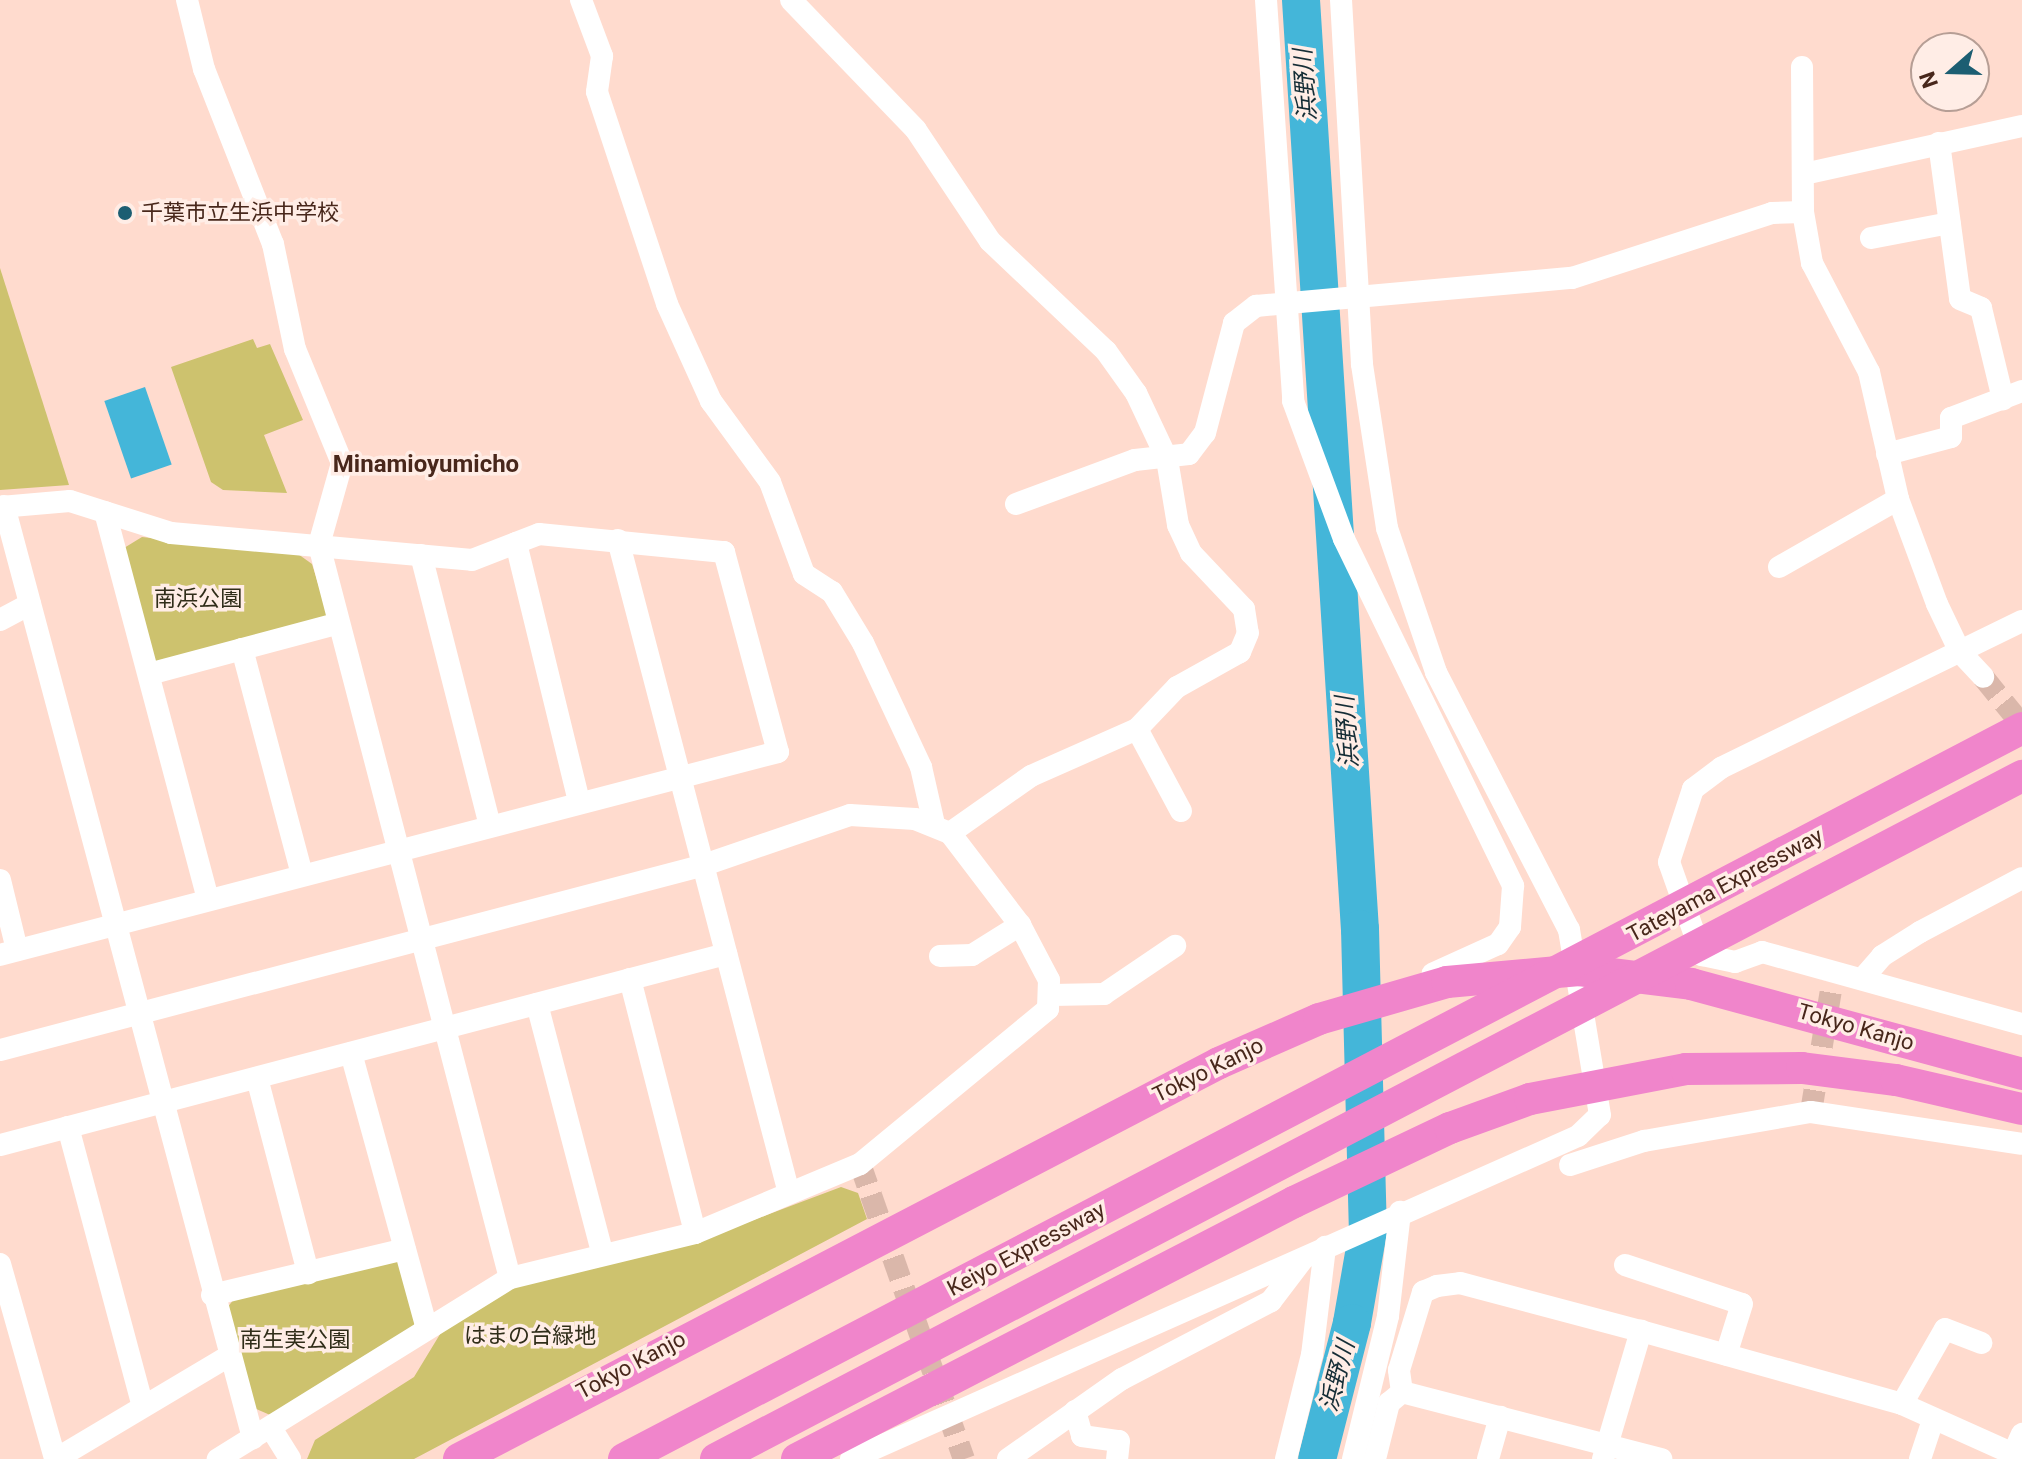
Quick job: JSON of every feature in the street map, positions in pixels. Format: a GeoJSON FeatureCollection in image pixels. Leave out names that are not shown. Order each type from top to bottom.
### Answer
{"type":"FeatureCollection","features":[{"type":"Feature","properties":{"kind":"highway","name":"Tateyama Expressway"},"geometry":{"type":"LineString","coordinates":[[1428,1040],[2022,728]]}},
{"type":"Feature","properties":{"kind":"highway","name":"Tateyama Expressway"},"geometry":{"type":"LineString","coordinates":[[1448,1076],[2022,776]]}},
{"type":"Feature","properties":{"kind":"highway","name":"Tokyo Kanjo"},"geometry":{"type":"LineString","coordinates":[[459,1459],[894,1227],[1219,1063],[1319,1019],[1401,994],[1506,974],[1579,970],[1765,1001],[2022,1074]]}},
{"type":"Feature","properties":{"kind":"highway","name":"Keiyo Expressway"},"geometry":{"type":"LineString","coordinates":[[624,1459],[1428,1040]]}},
{"type":"Feature","properties":{"kind":"highway","name":"Tokyo Kanjo"},"geometry":{"type":"LineString","coordinates":[[797,1459],[1294,1202],[1494,1111],[1663,1072],[1802,1068],[1896,1080],[2022,1109]]}},
{"type":"Feature","properties":{"kind":"highway","name":"Keiyo Expressway"},"geometry":{"type":"LineString","coordinates":[[716,1459],[1448,1076]]}},
{"type":"Feature","properties":{"kind":"street"},"geometry":{"type":"LineString","coordinates":[[187,0],[204,69],[273,244],[295,349],[342,463],[319,545],[336,624],[510,1278]]}},
{"type":"Feature","properties":{"kind":"street"},"geometry":{"type":"LineString","coordinates":[[218,1459],[510,1278],[602,1252],[695,1233],[860,1164],[1048,1009],[1052,995],[1020,925],[942,829],[921,767],[863,643],[832,592],[804,574],[770,482],[711,401],[667,304],[597,92],[602,56],[581,0]]}},
{"type":"Feature","properties":{"kind":"street"},"geometry":{"type":"LineString","coordinates":[[0,1050],[704,865],[850,815],[942,829],[1043,769],[1137,729],[1177,687],[1240,652],[1248,633],[1244,609],[1191,553],[1178,525],[1167,459],[1136,393],[1106,351],[990,241],[916,130],[791,0]]}},
{"type":"Feature","properties":{"kind":"street"},"geometry":{"type":"LineString","coordinates":[[1266,0],[1284,304],[1293,401],[1315,474],[1513,886],[1510,927],[1498,944],[1416,980],[1401,994]]}},
{"type":"Feature","properties":{"kind":"street"},"geometry":{"type":"LineString","coordinates":[[851,1459],[1590,1129],[1601,1096],[1569,930],[1534,854],[1436,672],[1406,594],[1373,455],[1341,0]]}},
{"type":"Feature","properties":{"kind":"street"},"geometry":{"type":"LineString","coordinates":[[1802,67],[1803,212],[1812,263],[1869,372],[1898,499],[1960,652],[1983,677]]}},
{"type":"Feature","properties":{"kind":"street"},"geometry":{"type":"LineString","coordinates":[[1804,174],[2022,126]]}},
{"type":"Feature","properties":{"kind":"street"},"geometry":{"type":"LineString","coordinates":[[1887,454],[1951,437],[1951,418],[2012,395],[1981,308],[1960,299],[1939,143]]}},
{"type":"Feature","properties":{"kind":"street"},"geometry":{"type":"LineString","coordinates":[[1016,504],[1135,460],[1167,459],[1189,454],[1205,433],[1234,323],[1256,306],[1360,301],[1572,278],[1772,213],[1803,212]]}},
{"type":"Feature","properties":{"kind":"street"},"geometry":{"type":"LineString","coordinates":[[1871,238],[1950,223]]}},
{"type":"Feature","properties":{"kind":"street"},"geometry":{"type":"LineString","coordinates":[[1779,567],[1898,499]]}},
{"type":"Feature","properties":{"kind":"street"},"geometry":{"type":"LineString","coordinates":[[0,880],[9,952],[115,926],[579,801],[778,752],[724,552],[539,534],[472,560],[171,533],[70,501],[2,507],[30,604],[115,926],[138,1014],[162,1103],[212,1295],[229,1356],[262,1433],[290,1459]]}},
{"type":"Feature","properties":{"kind":"street"},"geometry":{"type":"LineString","coordinates":[[105,512],[208,899]]}},
{"type":"Feature","properties":{"kind":"street"},"geometry":{"type":"LineString","coordinates":[[618,540],[677,776],[704,865],[789,1193]]}},
{"type":"Feature","properties":{"kind":"street"},"geometry":{"type":"LineString","coordinates":[[516,543],[579,801]]}},
{"type":"Feature","properties":{"kind":"street"},"geometry":{"type":"LineString","coordinates":[[421,555],[490,825]]}},
{"type":"Feature","properties":{"kind":"street"},"geometry":{"type":"LineString","coordinates":[[0,620],[30,604]]}},
{"type":"Feature","properties":{"kind":"street"},"geometry":{"type":"LineString","coordinates":[[2022,621],[1721,768],[1693,789],[1681,816],[1670,875],[1702,955],[1735,962],[1762,952],[1864,977],[2022,1024]]}},
{"type":"Feature","properties":{"kind":"street"},"geometry":{"type":"LineString","coordinates":[[149,674],[336,624]]}},
{"type":"Feature","properties":{"kind":"street"},"geometry":{"type":"LineString","coordinates":[[242,649],[302,874]]}},
{"type":"Feature","properties":{"kind":"street"},"geometry":{"type":"LineString","coordinates":[[1137,729],[1181,811]]}},
{"type":"Feature","properties":{"kind":"street"},"geometry":{"type":"LineString","coordinates":[[1864,977],[1882,956],[1920,932],[2022,878]]}},
{"type":"Feature","properties":{"kind":"street"},"geometry":{"type":"LineString","coordinates":[[940,956],[972,955],[1020,925]]}},
{"type":"Feature","properties":{"kind":"street"},"geometry":{"type":"LineString","coordinates":[[1052,995],[1104,994],[1175,946]]}},
{"type":"Feature","properties":{"kind":"street"},"geometry":{"type":"LineString","coordinates":[[0,1145],[726,954]]}},
{"type":"Feature","properties":{"kind":"street"},"geometry":{"type":"LineString","coordinates":[[630,979],[695,1233]]}},
{"type":"Feature","properties":{"kind":"street"},"geometry":{"type":"LineString","coordinates":[[537,1004],[602,1252]]}},
{"type":"Feature","properties":{"kind":"street"},"geometry":{"type":"LineString","coordinates":[[351,1053],[427,1328]]}},
{"type":"Feature","properties":{"kind":"street"},"geometry":{"type":"LineString","coordinates":[[257,1078],[308,1273]]}},
{"type":"Feature","properties":{"kind":"street"},"geometry":{"type":"LineString","coordinates":[[1570,1165],[1644,1141],[1811,1112],[2022,1144]]}},
{"type":"Feature","properties":{"kind":"street"},"geometry":{"type":"LineString","coordinates":[[68,1127],[143,1406]]}},
{"type":"Feature","properties":{"kind":"street"},"geometry":{"type":"LineString","coordinates":[[1353,1459],[1388,1316],[1400,1212]]}},
{"type":"Feature","properties":{"kind":"street"},"geometry":{"type":"LineString","coordinates":[[212,1295],[405,1249]]}},
{"type":"Feature","properties":{"kind":"street"},"geometry":{"type":"LineString","coordinates":[[1008,1459],[1122,1379],[1271,1301],[1316,1251]]}},
{"type":"Feature","properties":{"kind":"street"},"geometry":{"type":"LineString","coordinates":[[1286,1459],[1312,1355],[1316,1251]]}},
{"type":"Feature","properties":{"kind":"street"},"geometry":{"type":"LineString","coordinates":[[0,1264],[55,1459],[229,1356]]}},
{"type":"Feature","properties":{"kind":"street"},"geometry":{"type":"LineString","coordinates":[[1625,1265],[1742,1304],[1726,1355]]}},
{"type":"Feature","properties":{"kind":"street"},"geometry":{"type":"LineString","coordinates":[[1402,1392],[1399,1370],[1423,1292],[1437,1286],[1460,1283],[1902,1404],[1933,1420],[2019,1448]]}},
{"type":"Feature","properties":{"kind":"street"},"geometry":{"type":"LineString","coordinates":[[1902,1404],[1945,1329],[1981,1343]]}},
{"type":"Feature","properties":{"kind":"street"},"geometry":{"type":"LineString","coordinates":[[1605,1451],[1641,1331]]}},
{"type":"Feature","properties":{"kind":"street"},"geometry":{"type":"LineString","coordinates":[[1402,1392],[1500,1417],[1605,1451],[1662,1459]]}},
{"type":"Feature","properties":{"kind":"street"},"geometry":{"type":"LineString","coordinates":[[1375,1459],[1389,1403],[1402,1392]]}},
{"type":"Feature","properties":{"kind":"street"},"geometry":{"type":"LineString","coordinates":[[1075,1411],[1082,1436],[1119,1441],[1117,1459]]}},
{"type":"Feature","properties":{"kind":"street"},"geometry":{"type":"LineString","coordinates":[[1488,1459],[1500,1417]]}},
{"type":"Feature","properties":{"kind":"street"},"geometry":{"type":"LineString","coordinates":[[1920,1459],[1933,1420]]}},
{"type":"Feature","properties":{"kind":"green space"},"geometry":{"type":"Polygon","coordinates":[[[0,268],[69,485],[0,490],[0,268]]]}},
{"type":"Feature","properties":{"kind":"green space"},"geometry":{"type":"Polygon","coordinates":[[[253,339],[257,348],[270,344],[303,420],[264,435],[287,493],[223,490],[211,482],[171,367],[253,339]]]}},
{"type":"Feature","properties":{"kind":"green space","name":"南浜公園"},"geometry":{"type":"Polygon","coordinates":[[[142,537],[298,554],[312,564],[330,622],[155,668],[124,548],[142,537]]]}},
{"type":"Feature","properties":{"kind":"green space","name":"はまの台緑地"},"geometry":{"type":"Polygon","coordinates":[[[841,1187],[858,1193],[867,1219],[414,1459],[307,1459],[315,1440],[414,1377],[448,1321],[511,1284],[695,1242],[841,1187]]]}},
{"type":"Feature","properties":{"kind":"green space","name":"南生実公園"},"geometry":{"type":"Polygon","coordinates":[[[389,1257],[400,1262],[417,1315],[412,1332],[277,1418],[252,1407],[227,1308],[234,1299],[389,1257]]]}},
{"type":"Feature","properties":{"kind":"water"},"geometry":{"type":"Polygon","coordinates":[[[145,387],[172,465],[131,479],[104,401],[145,387]]]}},
{"type":"Feature","properties":{"kind":"waterway","name":"浜野川"},"geometry":{"type":"LineString","coordinates":[[1301,0],[1360,929],[1368,1231],[1352,1323],[1317,1459]]}},
{"type":"Feature","properties":{"kind":"tunnel"},"geometry":{"type":"LineString","coordinates":[[1983,677],[2022,725]]}},
{"type":"Feature","properties":{"kind":"tunnel"},"geometry":{"type":"LineString","coordinates":[[1811,1112],[1834,972]]}},
{"type":"Feature","properties":{"kind":"tunnel"},"geometry":{"type":"LineString","coordinates":[[860,1164],[964,1459]]}},
{"type":"Feature","properties":{"kind":"place","name":"千葉市立生浜中学校"},"geometry":{"type":"Point","coordinates":[125,213]}},
{"type":"Feature","properties":{"kind":"district","name":"Minamioyumicho"},"geometry":{"type":"Point","coordinates":[426,465]}}]}
